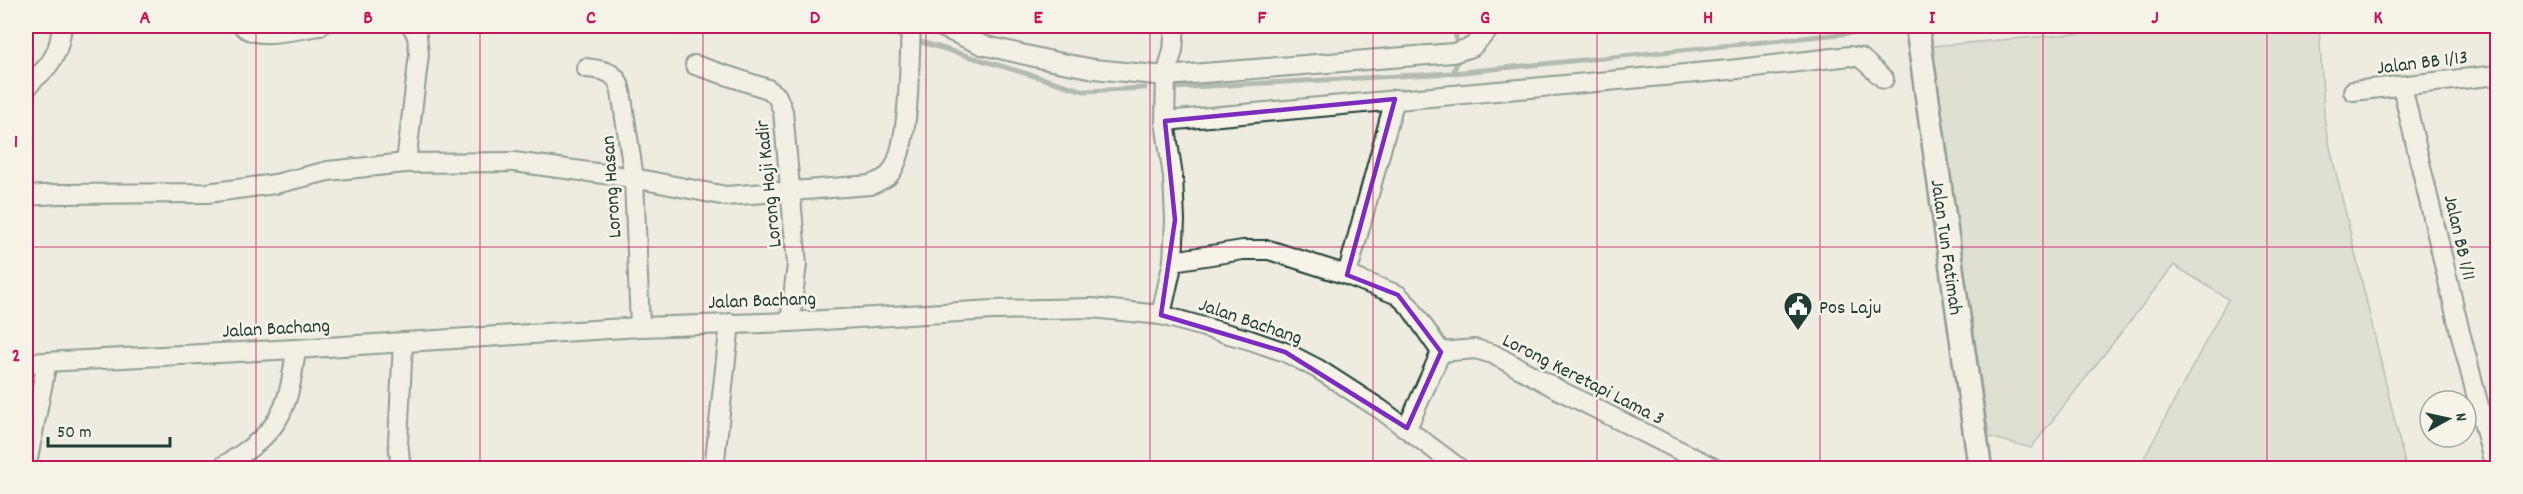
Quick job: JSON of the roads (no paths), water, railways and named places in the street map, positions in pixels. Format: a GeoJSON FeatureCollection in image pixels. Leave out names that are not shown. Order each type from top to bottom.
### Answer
{"type":"FeatureCollection","features":[{"type":"Feature","properties":{"kind":"main road","name":"Jalan Tun Fatimah"},"geometry":{"type":"LineString","coordinates":[[1903,26],[1913,50],[1980,468]]}},
{"type":"Feature","properties":{"kind":"main road","name":"Jalan Tun Fatimah"},"geometry":{"type":"LineString","coordinates":[[1917,26],[1913,50],[1965,468]]}},
{"type":"Feature","properties":{"kind":"street"},"geometry":{"type":"LineString","coordinates":[[26,91],[29,82],[45,69],[57,52],[62,26]]}},
{"type":"Feature","properties":{"kind":"street"},"geometry":{"type":"LineString","coordinates":[[243,26],[262,34],[320,26]]}},
{"type":"Feature","properties":{"kind":"street"},"geometry":{"type":"LineString","coordinates":[[406,163],[419,54],[417,36],[412,26]]}},
{"type":"Feature","properties":{"kind":"street"},"geometry":{"type":"LineString","coordinates":[[939,26],[982,45],[1052,61],[1101,70],[1166,76],[1453,53],[1472,47],[1492,26]]}},
{"type":"Feature","properties":{"kind":"street"},"geometry":{"type":"LineString","coordinates":[[1161,315],[1173,261],[1175,200],[1165,120],[1166,76],[1173,50],[1175,26]]}},
{"type":"Feature","properties":{"kind":"street"},"geometry":{"type":"LineString","coordinates":[[26,196],[207,194],[275,184],[328,171],[406,163],[514,162],[634,178],[726,196],[871,185],[888,176],[897,162],[902,140],[911,27]]}},
{"type":"Feature","properties":{"kind":"street"},"geometry":{"type":"LineString","coordinates":[[1165,120],[1729,70],[1850,56],[1861,58],[1884,79]]}},
{"type":"Feature","properties":{"kind":"street","name":"Lorong Haji Kadir"},"geometry":{"type":"LineString","coordinates":[[694,65],[768,89],[777,96],[783,111],[797,264],[790,322]]}},
{"type":"Feature","properties":{"kind":"street","name":"Lorong Hasan"},"geometry":{"type":"LineString","coordinates":[[586,68],[605,70],[613,74],[619,82],[629,130],[634,178],[640,327]]}},
{"type":"Feature","properties":{"kind":"street","name":"Jalan BB 1/13"},"geometry":{"type":"LineString","coordinates":[[2353,92],[2498,75]]}},
{"type":"Feature","properties":{"kind":"street","name":"Jalan BB 1/11"},"geometry":{"type":"LineString","coordinates":[[2402,86],[2460,332],[2495,468]]}},
{"type":"Feature","properties":{"kind":"street"},"geometry":{"type":"LineString","coordinates":[[1347,275],[1395,99]]}},
{"type":"Feature","properties":{"kind":"street"},"geometry":{"type":"LineString","coordinates":[[1173,261],[1244,250],[1269,250],[1398,294],[1410,307],[1441,352],[1407,428]]}},
{"type":"Feature","properties":{"kind":"street","name":"Jalan Bachang"},"geometry":{"type":"LineString","coordinates":[[26,363],[296,349],[640,327],[790,322],[993,310],[1081,309],[1161,315],[1239,336],[1285,352],[1344,385],[1407,428],[1459,468]]}},
{"type":"Feature","properties":{"kind":"street"},"geometry":{"type":"LineString","coordinates":[[714,468],[730,323]]}},
{"type":"Feature","properties":{"kind":"street"},"geometry":{"type":"LineString","coordinates":[[401,468],[398,442],[403,342]]}},
{"type":"Feature","properties":{"kind":"street"},"geometry":{"type":"LineString","coordinates":[[220,468],[264,439],[279,419],[292,381],[296,349]]}},
{"type":"Feature","properties":{"kind":"street","name":"Lorong Keretapi Lama 3"},"geometry":{"type":"LineString","coordinates":[[1441,352],[1475,349],[1493,354],[1662,444],[1714,468]]}},
{"type":"Feature","properties":{"kind":"street"},"geometry":{"type":"LineString","coordinates":[[26,468],[47,362]]}},
{"type":"Feature","properties":{"kind":"waterway"},"geometry":{"type":"LineString","coordinates":[[868,26],[1084,91],[1145,88]]}},
{"type":"Feature","properties":{"kind":"waterway"},"geometry":{"type":"LineString","coordinates":[[1455,26],[1456,38]]}},
{"type":"Feature","properties":{"kind":"waterway"},"geometry":{"type":"LineString","coordinates":[[1174,88],[1453,73],[1911,27]]}},
{"type":"Feature","properties":{"kind":"waterway"},"geometry":{"type":"LineString","coordinates":[[1453,73],[1457,63]]}},
{"type":"Feature","properties":{"kind":"place","name":"Pos Laju"},"geometry":{"type":"Point","coordinates":[1798,332]}}]}
